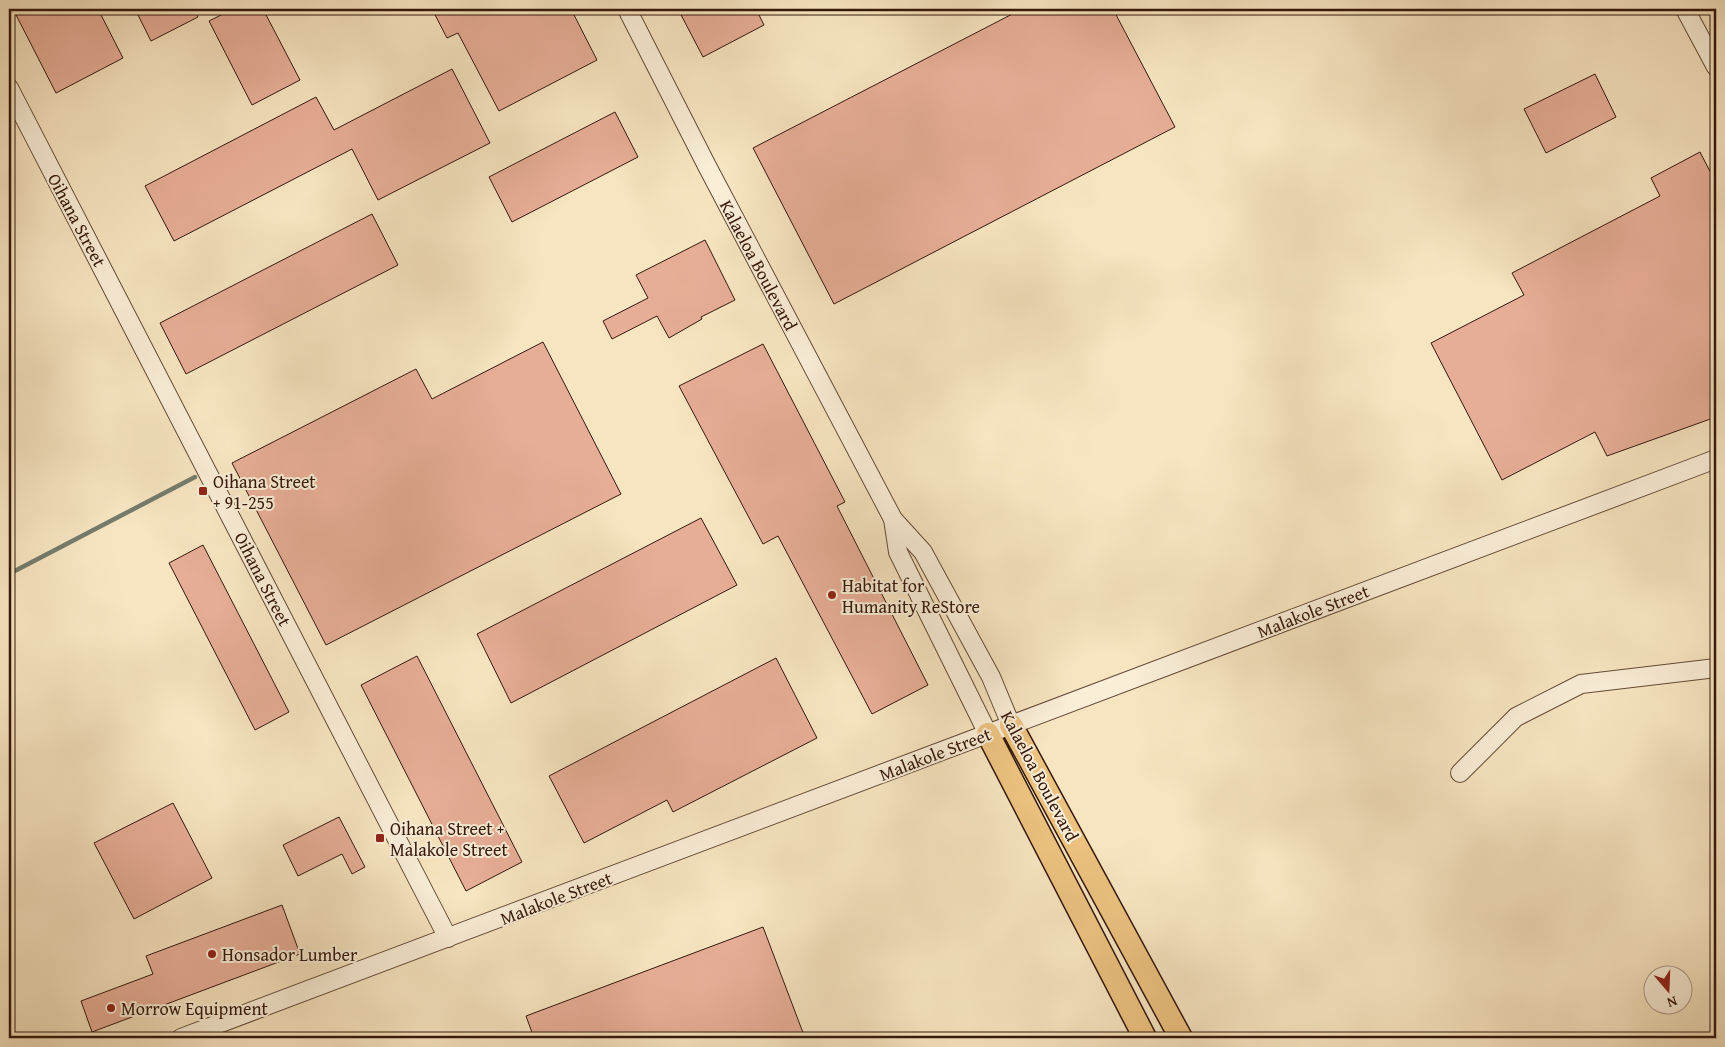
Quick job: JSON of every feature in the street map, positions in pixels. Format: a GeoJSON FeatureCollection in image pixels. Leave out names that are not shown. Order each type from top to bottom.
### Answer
{"type":"FeatureCollection","features":[{"type":"Feature","properties":{"kind":"main road","name":"Kalaeloa Boulevard"},"geometry":{"type":"LineString","coordinates":[[1011,725],[1181,1038]]}},
{"type":"Feature","properties":{"kind":"main road","name":"Kalaeloa Boulevard"},"geometry":{"type":"LineString","coordinates":[[988,734],[1145,1038]]}},
{"type":"Feature","properties":{"kind":"street","name":"Kalaeloa Boulevard"},"geometry":{"type":"LineString","coordinates":[[626,9],[893,520],[923,552],[991,677],[1011,725]]}},
{"type":"Feature","properties":{"kind":"street"},"geometry":{"type":"LineString","coordinates":[[1685,9],[1716,67]]}},
{"type":"Feature","properties":{"kind":"street","name":"Oihana Street"},"geometry":{"type":"LineString","coordinates":[[9,88],[448,938]]}},
{"type":"Feature","properties":{"kind":"street","name":"Malakole Street"},"geometry":{"type":"LineString","coordinates":[[181,1038],[1716,459]]}},
{"type":"Feature","properties":{"kind":"street","name":"Kalaeloa Boulevard"},"geometry":{"type":"LineString","coordinates":[[893,520],[898,552],[988,734]]}},
{"type":"Feature","properties":{"kind":"street"},"geometry":{"type":"LineString","coordinates":[[1460,773],[1516,717],[1580,684],[1716,668]]}},
{"type":"Feature","properties":{"kind":"building"},"geometry":{"type":"Polygon","coordinates":[[[13,9],[98,9],[123,58],[56,93],[13,9]]]}},
{"type":"Feature","properties":{"kind":"building"},"geometry":{"type":"Polygon","coordinates":[[[135,9],[194,9],[198,17],[151,41],[135,9]]]}},
{"type":"Feature","properties":{"kind":"building"},"geometry":{"type":"Polygon","coordinates":[[[233,9],[263,9],[300,80],[252,105],[209,21],[233,9]]]}},
{"type":"Feature","properties":{"kind":"building"},"geometry":{"type":"Polygon","coordinates":[[[432,9],[571,9],[597,60],[499,111],[458,33],[447,38],[432,9]]]}},
{"type":"Feature","properties":{"kind":"building"},"geometry":{"type":"Polygon","coordinates":[[[678,9],[756,9],[764,25],[703,57],[678,9]]]}},
{"type":"Feature","properties":{"kind":"building"},"geometry":{"type":"Polygon","coordinates":[[[1022,9],[1113,9],[1175,127],[834,304],[753,148],[1022,9]]]}},
{"type":"Feature","properties":{"kind":"building"},"geometry":{"type":"Polygon","coordinates":[[[452,69],[490,143],[378,200],[352,149],[174,241],[145,186],[316,97],[334,130],[452,69]]]}},
{"type":"Feature","properties":{"kind":"building"},"geometry":{"type":"Polygon","coordinates":[[[1595,74],[1616,117],[1546,153],[1524,109],[1595,74]]]}},
{"type":"Feature","properties":{"kind":"building"},"geometry":{"type":"Polygon","coordinates":[[[615,112],[638,157],[512,222],[489,177],[615,112]]]}},
{"type":"Feature","properties":{"kind":"building"},"geometry":{"type":"Polygon","coordinates":[[[1700,152],[1716,183],[1716,417],[1607,456],[1595,432],[1502,480],[1431,343],[1524,295],[1512,273],[1660,196],[1651,178],[1700,152]]]}},
{"type":"Feature","properties":{"kind":"building"},"geometry":{"type":"Polygon","coordinates":[[[372,214],[398,265],[186,374],[160,323],[372,214]]]}},
{"type":"Feature","properties":{"kind":"building"},"geometry":{"type":"Polygon","coordinates":[[[705,240],[735,300],[701,317],[702,319],[669,338],[657,316],[612,339],[603,321],[648,298],[636,275],[705,240]]]}},
{"type":"Feature","properties":{"kind":"building"},"geometry":{"type":"Polygon","coordinates":[[[543,342],[621,494],[326,645],[232,463],[416,369],[432,399],[543,342]]]}},
{"type":"Feature","properties":{"kind":"building"},"geometry":{"type":"Polygon","coordinates":[[[763,344],[845,502],[837,506],[928,685],[872,714],[778,536],[763,544],[679,386],[763,344]]]}},
{"type":"Feature","properties":{"kind":"building"},"geometry":{"type":"Polygon","coordinates":[[[701,518],[737,585],[511,703],[477,634],[701,518]]]}},
{"type":"Feature","properties":{"kind":"building"},"geometry":{"type":"Polygon","coordinates":[[[203,545],[289,712],[255,730],[169,563],[203,545]]]}},
{"type":"Feature","properties":{"kind":"building"},"geometry":{"type":"Polygon","coordinates":[[[417,656],[522,862],[466,891],[361,685],[417,656]]]}},
{"type":"Feature","properties":{"kind":"building"},"geometry":{"type":"Polygon","coordinates":[[[776,658],[817,738],[673,812],[667,800],[584,843],[549,776],[776,658]]]}},
{"type":"Feature","properties":{"kind":"building"},"geometry":{"type":"Polygon","coordinates":[[[173,803],[212,878],[134,919],[94,843],[173,803]]]}},
{"type":"Feature","properties":{"kind":"building"},"geometry":{"type":"Polygon","coordinates":[[[339,817],[365,867],[352,874],[342,854],[298,876],[283,845],[339,817]]]}},
{"type":"Feature","properties":{"kind":"building"},"geometry":{"type":"Polygon","coordinates":[[[282,905],[300,954],[92,1032],[81,1001],[153,974],[146,956],[282,905]]]}},
{"type":"Feature","properties":{"kind":"building"},"geometry":{"type":"Polygon","coordinates":[[[763,927],[805,1038],[534,1038],[526,1016],[763,927]]]}},
{"type":"Feature","properties":{"kind":"waterway"},"geometry":{"type":"LineString","coordinates":[[9,574],[195,477]]}},
{"type":"Feature","properties":{"kind":"place","name":"Oihana Street + 91-255"},"geometry":{"type":"Point","coordinates":[203,491]}},
{"type":"Feature","properties":{"kind":"place","name":"Habitat for Humanity ReStore"},"geometry":{"type":"Point","coordinates":[832,595]}},
{"type":"Feature","properties":{"kind":"place","name":"Oihana Street + Malakole Street"},"geometry":{"type":"Point","coordinates":[380,838]}},
{"type":"Feature","properties":{"kind":"place","name":"Honsador Lumber"},"geometry":{"type":"Point","coordinates":[212,954]}},
{"type":"Feature","properties":{"kind":"place","name":"Morrow Equipment"},"geometry":{"type":"Point","coordinates":[111,1008]}}]}
